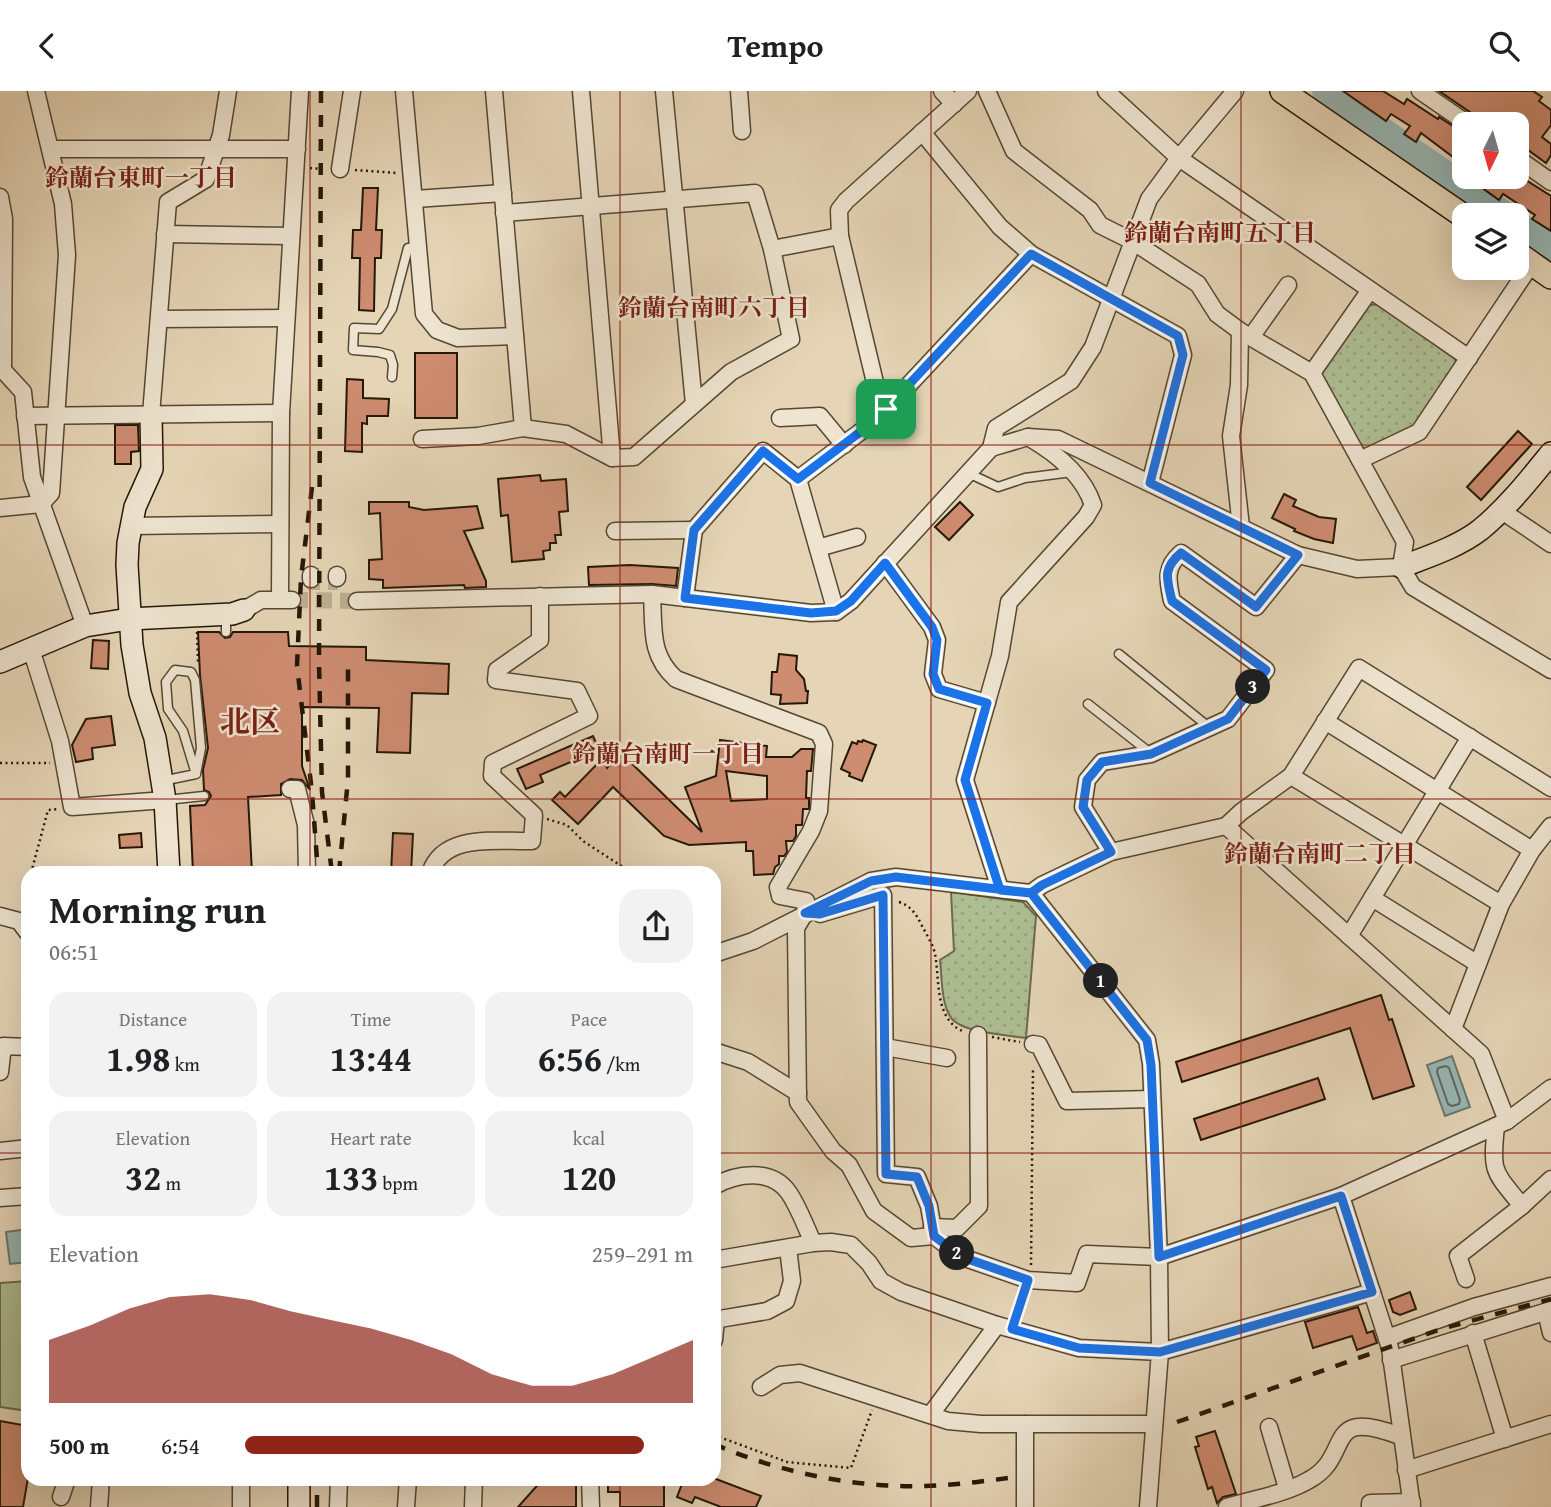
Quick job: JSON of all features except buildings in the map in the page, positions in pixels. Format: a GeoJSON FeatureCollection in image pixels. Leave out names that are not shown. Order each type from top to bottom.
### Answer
{"type":"FeatureCollection","features":[{"type":"Feature","properties":{"kind":"main road"},"geometry":{"type":"LineString","coordinates":[[1282,91],[1452,207]]}},
{"type":"Feature","properties":{"kind":"main road"},"geometry":{"type":"LineString","coordinates":[[1529,261],[1551,277]]}},
{"type":"Feature","properties":{"kind":"street"},"geometry":{"type":"LineString","coordinates":[[0,508],[41,503],[51,493],[67,255],[63,204],[36,91]]}},
{"type":"Feature","properties":{"kind":"street"},"geometry":{"type":"LineString","coordinates":[[169,866],[164,791],[155,737],[140,693],[129,619],[127,565],[135,507],[152,468],[151,415],[168,202],[206,179],[216,148],[228,91]]}},
{"type":"Feature","properties":{"kind":"street"},"geometry":{"type":"LineString","coordinates":[[0,662],[85,627],[129,619],[232,619],[261,600],[286,600],[280,524],[282,414],[300,91]]}},
{"type":"Feature","properties":{"kind":"street"},"geometry":{"type":"LineString","coordinates":[[340,169],[352,91]]}},
{"type":"Feature","properties":{"kind":"street"},"geometry":{"type":"LineString","coordinates":[[404,91],[424,314],[437,330],[458,338],[515,336]]}},
{"type":"Feature","properties":{"kind":"street"},"geometry":{"type":"LineString","coordinates":[[494,91],[523,428]]}},
{"type":"Feature","properties":{"kind":"street"},"geometry":{"type":"LineString","coordinates":[[581,91],[612,458]]}},
{"type":"Feature","properties":{"kind":"street"},"geometry":{"type":"LineString","coordinates":[[664,91],[694,404]]}},
{"type":"Feature","properties":{"kind":"street"},"geometry":{"type":"LineString","coordinates":[[738,91],[743,131]]}},
{"type":"Feature","properties":{"kind":"street"},"geometry":{"type":"LineString","coordinates":[[942,91],[954,104]]}},
{"type":"Feature","properties":{"kind":"street"},"geometry":{"type":"LineString","coordinates":[[886,409],[878,395],[840,236],[839,211],[846,201],[968,91]]}},
{"type":"Feature","properties":{"kind":"street"},"geometry":{"type":"LineString","coordinates":[[987,91],[1014,151],[1090,210],[1100,225],[1132,241],[1198,284],[1217,314],[1245,334],[1312,373],[1405,542],[1401,568],[1413,587],[1551,670]]}},
{"type":"Feature","properties":{"kind":"street"},"geometry":{"type":"LineString","coordinates":[[1107,91],[1179,157],[1469,358]]}},
{"type":"Feature","properties":{"kind":"street"},"geometry":{"type":"LineString","coordinates":[[357,601],[652,594],[811,613],[836,611],[851,601],[991,448],[996,428],[1071,381],[1093,347],[1149,199],[1179,157],[1235,91]]}},
{"type":"Feature","properties":{"kind":"street"},"geometry":{"type":"LineString","coordinates":[[1420,91],[1452,113]]}},
{"type":"Feature","properties":{"kind":"street"},"geometry":{"type":"LineString","coordinates":[[922,132],[1000,226],[1031,254],[1178,336],[1183,355],[1150,483]]}},
{"type":"Feature","properties":{"kind":"street"},"geometry":{"type":"LineString","coordinates":[[51,149],[297,149]]}},
{"type":"Feature","properties":{"kind":"street"},"geometry":{"type":"LineString","coordinates":[[1530,167],[1551,182]]}},
{"type":"Feature","properties":{"kind":"street"},"geometry":{"type":"LineString","coordinates":[[415,199],[503,193]]}},
{"type":"Feature","properties":{"kind":"street"},"geometry":{"type":"LineString","coordinates":[[422,439],[478,436],[523,428],[566,434],[612,458],[634,457],[731,372],[791,339],[772,249],[755,193],[504,213]]}},
{"type":"Feature","properties":{"kind":"street"},"geometry":{"type":"LineString","coordinates":[[0,197],[4,219],[1,368],[23,391],[32,477],[85,627]]}},
{"type":"Feature","properties":{"kind":"street"},"geometry":{"type":"LineString","coordinates":[[165,234],[291,236]]}},
{"type":"Feature","properties":{"kind":"street"},"geometry":{"type":"LineString","coordinates":[[772,249],[840,236]]}},
{"type":"Feature","properties":{"kind":"street"},"geometry":{"type":"LineString","coordinates":[[798,479],[886,409],[1031,254]]}},
{"type":"Feature","properties":{"kind":"street"},"geometry":{"type":"LineString","coordinates":[[1360,460],[1419,432],[1469,358],[1513,280]]}},
{"type":"Feature","properties":{"kind":"street"},"geometry":{"type":"LineString","coordinates":[[1241,527],[1231,436],[1245,334],[1288,285]]}},
{"type":"Feature","properties":{"kind":"street"},"geometry":{"type":"LineString","coordinates":[[1312,373],[1370,290]]}},
{"type":"Feature","properties":{"kind":"street"},"geometry":{"type":"LineString","coordinates":[[159,319],[286,319]]}},
{"type":"Feature","properties":{"kind":"street"},"geometry":{"type":"LineString","coordinates":[[25,416],[282,414]]}},
{"type":"Feature","properties":{"kind":"street"},"geometry":{"type":"LineString","coordinates":[[780,418],[820,416],[844,445]]}},
{"type":"Feature","properties":{"kind":"street"},"geometry":{"type":"LineString","coordinates":[[991,448],[1028,437],[1058,439],[1298,555],[1357,569],[1401,568],[1478,532],[1502,510],[1551,453]]}},
{"type":"Feature","properties":{"kind":"street"},"geometry":{"type":"LineString","coordinates":[[1000,890],[965,780],[1000,656],[1009,602],[1086,517],[1093,505],[1088,490],[1056,453],[1028,437]]}},
{"type":"Feature","properties":{"kind":"street"},"geometry":{"type":"LineString","coordinates":[[685,598],[694,530],[763,451],[798,479],[836,611]]}},
{"type":"Feature","properties":{"kind":"street"},"geometry":{"type":"LineString","coordinates":[[1502,510],[1551,544]]}},
{"type":"Feature","properties":{"kind":"street"},"geometry":{"type":"LineString","coordinates":[[131,526],[280,524]]}},
{"type":"Feature","properties":{"kind":"street"},"geometry":{"type":"LineString","coordinates":[[615,531],[694,530]]}},
{"type":"Feature","properties":{"kind":"street"},"geometry":{"type":"LineString","coordinates":[[818,548],[857,537]]}},
{"type":"Feature","properties":{"kind":"street"},"geometry":{"type":"LineString","coordinates":[[1111,852],[1083,807],[1087,780],[1102,762],[1151,754],[1228,719],[1266,670],[1172,601],[1166,574],[1172,561],[1181,553],[1256,607],[1298,555]]}},
{"type":"Feature","properties":{"kind":"street"},"geometry":{"type":"LineString","coordinates":[[885,563],[932,627],[937,640],[933,674],[939,689],[987,703]]}},
{"type":"Feature","properties":{"kind":"street"},"geometry":{"type":"LineString","coordinates":[[652,594],[656,655],[664,669],[676,679],[819,733],[824,744],[819,811],[811,831],[778,887],[780,896],[806,901],[805,913],[796,928],[798,1102],[826,1141],[849,1165],[874,1211],[911,1238],[933,1231],[957,1228],[979,1206],[978,1035]]}},
{"type":"Feature","properties":{"kind":"street"},"geometry":{"type":"LineString","coordinates":[[433,866],[446,851],[466,842],[532,841],[534,815],[492,776],[493,763],[589,716],[577,691],[496,680],[497,670],[540,640],[540,596]]}},
{"type":"Feature","properties":{"kind":"street"},"geometry":{"type":"LineString","coordinates":[[31,649],[60,741],[72,807],[164,791]]}},
{"type":"Feature","properties":{"kind":"street"},"geometry":{"type":"LineString","coordinates":[[721,952],[753,941],[871,881],[896,877],[1031,893],[1042,885],[1111,852],[1226,826],[1291,776],[1359,669],[1551,788]]}},
{"type":"Feature","properties":{"kind":"street"},"geometry":{"type":"LineString","coordinates":[[1325,721],[1532,850]]}},
{"type":"Feature","properties":{"kind":"street"},"geometry":{"type":"LineString","coordinates":[[1349,936],[1469,737]]}},
{"type":"Feature","properties":{"kind":"street"},"geometry":{"type":"LineString","coordinates":[[1291,776],[1501,904]]}},
{"type":"Feature","properties":{"kind":"street"},"geometry":{"type":"LineString","coordinates":[[297,790],[306,825],[307,866]]}},
{"type":"Feature","properties":{"kind":"street"},"geometry":{"type":"LineString","coordinates":[[1226,826],[1481,1054],[1502,1123],[1492,1162],[1497,1175],[1522,1206]]}},
{"type":"Feature","properties":{"kind":"street"},"geometry":{"type":"LineString","coordinates":[[1453,1029],[1501,904],[1532,850],[1551,826]]}},
{"type":"Feature","properties":{"kind":"street"},"geometry":{"type":"LineString","coordinates":[[1031,893],[1147,1040],[1159,1257],[1160,1352],[1148,1507]]}},
{"type":"Feature","properties":{"kind":"street"},"geometry":{"type":"LineString","coordinates":[[805,913],[820,914],[883,895],[886,1174],[917,1177],[929,1206],[933,1231],[962,1257],[1028,1280],[1077,1283],[1087,1254],[1159,1257],[1341,1196],[1502,1123],[1551,1088]]}},
{"type":"Feature","properties":{"kind":"street"},"geometry":{"type":"LineString","coordinates":[[1372,898],[1478,964]]}},
{"type":"Feature","properties":{"kind":"street"},"geometry":{"type":"LineString","coordinates":[[0,916],[21,926]]}},
{"type":"Feature","properties":{"kind":"street"},"geometry":{"type":"LineString","coordinates":[[1033,1044],[1039,1045],[1067,1101],[1152,1099]]}},
{"type":"Feature","properties":{"kind":"street"},"geometry":{"type":"LineString","coordinates":[[0,1072],[3,1046],[21,1047]]}},
{"type":"Feature","properties":{"kind":"street"},"geometry":{"type":"LineString","coordinates":[[885,1047],[947,1058]]}},
{"type":"Feature","properties":{"kind":"street"},"geometry":{"type":"LineString","coordinates":[[721,1053],[748,1062],[797,1093]]}},
{"type":"Feature","properties":{"kind":"street"},"geometry":{"type":"LineString","coordinates":[[0,1151],[21,1149]]}},
{"type":"Feature","properties":{"kind":"street"},"geometry":{"type":"LineString","coordinates":[[721,1182],[732,1176],[752,1175],[772,1179],[789,1192],[813,1244]]}},
{"type":"Feature","properties":{"kind":"street"},"geometry":{"type":"LineString","coordinates":[[1466,1279],[1458,1256],[1522,1206],[1551,1179]]}},
{"type":"Feature","properties":{"kind":"street"},"geometry":{"type":"LineString","coordinates":[[0,1198],[21,1196]]}},
{"type":"Feature","properties":{"kind":"street"},"geometry":{"type":"LineString","coordinates":[[1341,1196],[1387,1338],[1412,1505],[1370,1503],[1370,1507]]}},
{"type":"Feature","properties":{"kind":"street"},"geometry":{"type":"LineString","coordinates":[[721,1259],[831,1242],[851,1245],[869,1263],[881,1281],[901,1292],[1004,1327],[1079,1348],[1160,1352],[1372,1292]]}},
{"type":"Feature","properties":{"kind":"street"},"geometry":{"type":"LineString","coordinates":[[721,1319],[767,1311],[786,1301],[792,1281],[788,1248]]}},
{"type":"Feature","properties":{"kind":"street"},"geometry":{"type":"LineString","coordinates":[[1387,1338],[1474,1307],[1551,1286]]}},
{"type":"Feature","properties":{"kind":"street"},"geometry":{"type":"LineString","coordinates":[[1391,1360],[1548,1311],[1551,1333]]}},
{"type":"Feature","properties":{"kind":"street"},"geometry":{"type":"LineString","coordinates":[[931,1414],[1004,1327]]}},
{"type":"Feature","properties":{"kind":"street"},"geometry":{"type":"LineString","coordinates":[[1472,1333],[1505,1439]]}},
{"type":"Feature","properties":{"kind":"street"},"geometry":{"type":"LineString","coordinates":[[761,1387],[780,1375],[800,1373],[948,1421],[1026,1424],[1154,1423]]}},
{"type":"Feature","properties":{"kind":"street"},"geometry":{"type":"LineString","coordinates":[[1025,1507],[1026,1424]]}},
{"type":"Feature","properties":{"kind":"street"},"geometry":{"type":"LineString","coordinates":[[1406,1470],[1551,1425]]}},
{"type":"Feature","properties":{"kind":"street"},"geometry":{"type":"LineString","coordinates":[[1227,1507],[1260,1502],[1309,1480],[1322,1470],[1345,1433],[1358,1426],[1380,1428],[1400,1436]]}},
{"type":"Feature","properties":{"kind":"street"},"geometry":{"type":"LineString","coordinates":[[1269,1427],[1287,1488]]}},
{"type":"Feature","properties":{"kind":"street"},"geometry":{"type":"LineString","coordinates":[[61,1497],[65,1486]]}},
{"type":"Feature","properties":{"kind":"street"},"geometry":{"type":"LineString","coordinates":[[99,1507],[100,1486]]}},
{"type":"Feature","properties":{"kind":"street"},"geometry":{"type":"LineString","coordinates":[[240,1507],[242,1486]]}},
{"type":"Feature","properties":{"kind":"street"},"geometry":{"type":"LineString","coordinates":[[299,1486],[299,1507]]}},
{"type":"Feature","properties":{"kind":"street"},"geometry":{"type":"LineString","coordinates":[[338,1507],[339,1486]]}},
{"type":"Feature","properties":{"kind":"street"},"geometry":{"type":"LineString","coordinates":[[406,1507],[408,1486]]}},
{"type":"Feature","properties":{"kind":"street"},"geometry":{"type":"LineString","coordinates":[[472,1507],[474,1486]]}},
{"type":"Feature","properties":{"kind":"street"},"geometry":{"type":"LineString","coordinates":[[590,1486],[591,1507]]}},
{"type":"Feature","properties":{"kind":"lane"},"geometry":{"type":"LineString","coordinates":[[392,377],[390,355],[353,350],[354,328],[380,328],[392,309],[408,248],[418,247]]}},
{"type":"Feature","properties":{"kind":"lane"},"geometry":{"type":"LineString","coordinates":[[968,473],[998,487],[1025,478],[1073,472]]}},
{"type":"Feature","properties":{"kind":"lane"},"geometry":{"type":"LineString","coordinates":[[1119,654],[1210,728]]}},
{"type":"Feature","properties":{"kind":"lane"},"geometry":{"type":"LineString","coordinates":[[175,670],[191,671],[195,680],[201,748],[196,774],[183,731],[168,709],[166,682],[175,670]]}},
{"type":"Feature","properties":{"kind":"lane"},"geometry":{"type":"LineString","coordinates":[[1088,704],[1151,754]]}},
{"type":"Feature","properties":{"kind":"lane"},"geometry":{"type":"LineString","coordinates":[[164,791],[196,774]]}},
{"type":"Feature","properties":{"kind":"lane"},"geometry":{"type":"LineString","coordinates":[[164,791],[204,796]]}},
{"type":"Feature","properties":{"kind":"path"},"geometry":{"type":"LineString","coordinates":[[303,167],[383,171]]}},
{"type":"Feature","properties":{"kind":"path"},"geometry":{"type":"LineString","coordinates":[[0,763],[64,763]]}},
{"type":"Feature","properties":{"kind":"path"},"geometry":{"type":"LineString","coordinates":[[33,866],[48,810],[72,807]]}},
{"type":"Feature","properties":{"kind":"path"},"geometry":{"type":"LineString","coordinates":[[534,815],[567,825],[583,841],[621,866]]}},
{"type":"Feature","properties":{"kind":"path"},"geometry":{"type":"LineString","coordinates":[[883,895],[908,905],[918,916],[934,951],[942,1008],[948,1022],[960,1030],[978,1035],[1033,1044],[1031,1266],[1028,1280],[1004,1327]]}},
{"type":"Feature","properties":{"kind":"path"},"geometry":{"type":"LineString","coordinates":[[721,1438],[787,1462],[851,1468],[877,1397]]}},
{"type":"Feature","properties":{"kind":"green space"},"geometry":{"type":"Polygon","coordinates":[[[1379,304],[1455,359],[1457,367],[1411,430],[1371,449],[1361,448],[1322,379],[1322,369],[1363,306],[1379,304]]]}},
{"type":"Feature","properties":{"kind":"green space"},"geometry":{"type":"Polygon","coordinates":[[[951,892],[1023,902],[1036,916],[1026,1038],[987,1033],[966,1027],[958,1024],[948,1013],[940,960],[954,951],[951,892]]]}},
{"type":"Feature","properties":{"kind":"green space"},"geometry":{"type":"Polygon","coordinates":[[[21,1282],[21,1410],[0,1407],[0,1283],[21,1282]]]}},
{"type":"Feature","properties":{"kind":"water"},"geometry":{"type":"Polygon","coordinates":[[[1452,1056],[1470,1107],[1445,1116],[1427,1065],[1452,1056]]]}},
{"type":"Feature","properties":{"kind":"water"},"geometry":{"type":"Polygon","coordinates":[[[21,1230],[21,1263],[10,1264],[6,1232],[21,1230]]]}},
{"type":"Feature","properties":{"kind":"waterway"},"geometry":{"type":"LineString","coordinates":[[1325,91],[1488,203]]}},
{"type":"Feature","properties":{"kind":"waterway"},"geometry":{"type":"LineString","coordinates":[[1529,231],[1551,247]]}},
{"type":"Feature","properties":{"kind":"tunnel"},"geometry":{"type":"LineString","coordinates":[[311,575],[311,582],[338,582]]}},
{"type":"Feature","properties":{"kind":"tunnel"},"geometry":{"type":"LineString","coordinates":[[292,600],[357,601]]}},
{"type":"Feature","properties":{"kind":"railway"},"geometry":{"type":"LineString","coordinates":[[321,91],[319,663],[322,792],[331,866]]}},
{"type":"Feature","properties":{"kind":"railway"},"geometry":{"type":"LineString","coordinates":[[312,487],[301,578],[297,666],[317,866]]}},
{"type":"Feature","properties":{"kind":"railway"},"geometry":{"type":"LineString","coordinates":[[340,866],[348,779],[348,665]]}},
{"type":"Feature","properties":{"kind":"railway"},"geometry":{"type":"LineString","coordinates":[[1177,1422],[1441,1329],[1551,1299]]}},
{"type":"Feature","properties":{"kind":"railway"},"geometry":{"type":"LineString","coordinates":[[721,1447],[790,1470],[871,1484],[936,1485],[1016,1477]]}},
{"type":"Feature","properties":{"kind":"railway"},"geometry":{"type":"LineString","coordinates":[[317,1486],[317,1507]]}},
{"type":"Feature","properties":{"kind":"district","name":"鈴蘭台東町一丁目"},"geometry":{"type":"Point","coordinates":[141,178]}},
{"type":"Feature","properties":{"kind":"district","name":"鈴蘭台南町五丁目"},"geometry":{"type":"Point","coordinates":[1220,233]}},
{"type":"Feature","properties":{"kind":"district","name":"鈴蘭台南町六丁目"},"geometry":{"type":"Point","coordinates":[714,308]}},
{"type":"Feature","properties":{"kind":"district","name":"北区"},"geometry":{"type":"Point","coordinates":[250,722]}},
{"type":"Feature","properties":{"kind":"district","name":"鈴蘭台南町一丁目"},"geometry":{"type":"Point","coordinates":[668,754]}},
{"type":"Feature","properties":{"kind":"district","name":"鈴蘭台南町二丁目"},"geometry":{"type":"Point","coordinates":[1320,854]}},
{"type":"Feature","properties":{"kind":"route"},"geometry":{"type":"LineString","coordinates":[[886,409],[876,420],[798,479],[763,451],[694,530],[685,598],[811,613],[836,611],[851,601],[885,563],[932,627],[937,640],[933,674],[939,689],[987,703],[965,780],[1000,890],[1031,893],[1147,1040],[1151,1065],[1153,1164],[1159,1257],[1341,1196],[1372,1292],[1160,1352],[1079,1348],[1012,1329],[1028,1280],[962,1257],[934,1236],[929,1206],[917,1177],[886,1174],[883,895],[820,914],[805,913],[871,881],[896,877],[1000,890],[1031,893],[1042,885],[1111,852],[1083,807],[1087,780],[1102,762],[1151,754],[1228,719],[1266,670],[1172,601],[1166,574],[1172,561],[1181,553],[1256,607],[1298,555],[1150,483],[1183,355],[1178,336],[1031,254],[886,409]]}}]}
